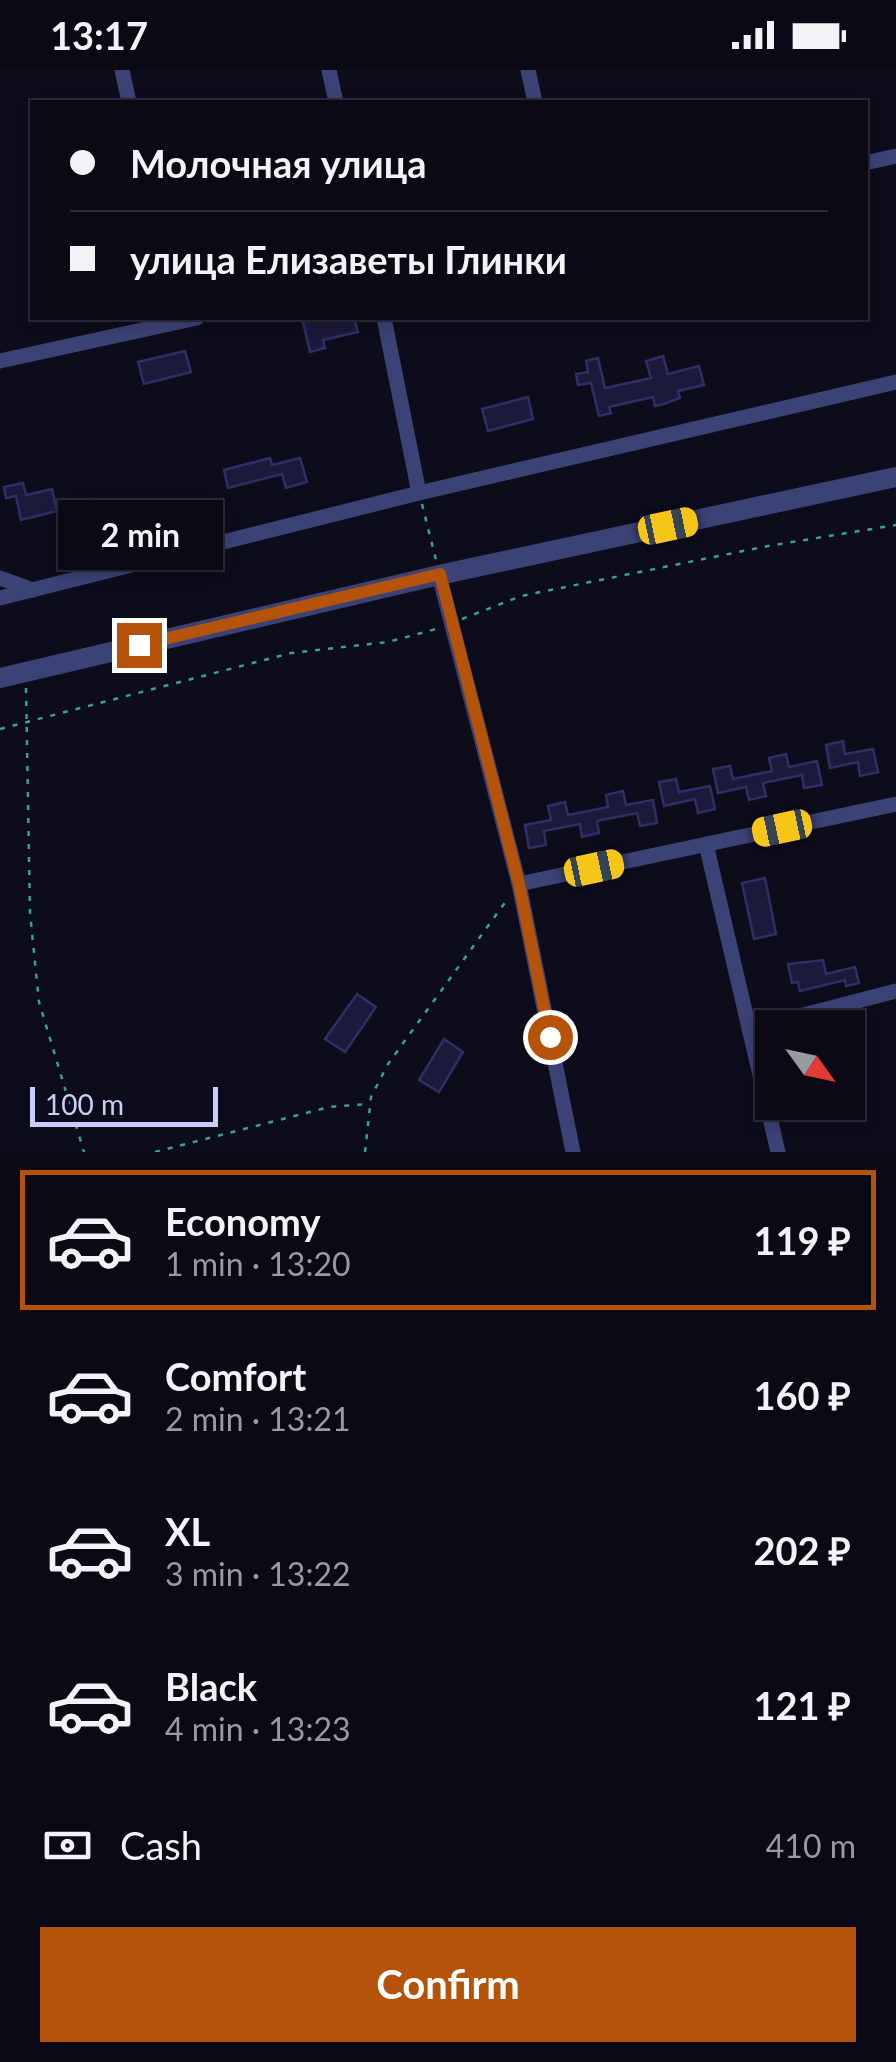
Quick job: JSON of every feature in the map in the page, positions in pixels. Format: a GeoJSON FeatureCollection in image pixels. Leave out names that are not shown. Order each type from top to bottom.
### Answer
{"type":"FeatureCollection","features":[{"type":"Feature","properties":{"kind":"street"},"geometry":{"type":"LineString","coordinates":[[122,70],[129,100]]}},
{"type":"Feature","properties":{"kind":"street"},"geometry":{"type":"LineString","coordinates":[[329,70],[336,100]]}},
{"type":"Feature","properties":{"kind":"street"},"geometry":{"type":"LineString","coordinates":[[528,70],[535,100]]}},
{"type":"Feature","properties":{"kind":"street"},"geometry":{"type":"LineString","coordinates":[[868,163],[896,156]]}},
{"type":"Feature","properties":{"kind":"street"},"geometry":{"type":"LineString","coordinates":[[0,361],[181,320]]}},
{"type":"Feature","properties":{"kind":"street"},"geometry":{"type":"LineString","coordinates":[[384,320],[420,493]]}},
{"type":"Feature","properties":{"kind":"street"},"geometry":{"type":"LineString","coordinates":[[0,598],[420,493],[896,382]]}},
{"type":"Feature","properties":{"kind":"street"},"geometry":{"type":"LineString","coordinates":[[0,678],[440,574],[896,477]]}},
{"type":"Feature","properties":{"kind":"street"},"geometry":{"type":"LineString","coordinates":[[440,574],[519,884],[573,1152]]}},
{"type":"Feature","properties":{"kind":"street"},"geometry":{"type":"LineString","coordinates":[[0,578],[34,590]]}},
{"type":"Feature","properties":{"kind":"street"},"geometry":{"type":"LineString","coordinates":[[519,884],[896,804]]}},
{"type":"Feature","properties":{"kind":"street"},"geometry":{"type":"LineString","coordinates":[[706,844],[778,1152]]}},
{"type":"Feature","properties":{"kind":"street"},"geometry":{"type":"LineString","coordinates":[[750,1028],[896,992]]}},
{"type":"Feature","properties":{"kind":"path"},"geometry":{"type":"LineString","coordinates":[[420,493],[440,574]]}},
{"type":"Feature","properties":{"kind":"path"},"geometry":{"type":"LineString","coordinates":[[27,672],[30,913],[39,1002],[84,1152]]}},
{"type":"Feature","properties":{"kind":"path"},"geometry":{"type":"LineString","coordinates":[[365,1152],[370,1104],[388,1064],[519,884]]}},
{"type":"Feature","properties":{"kind":"path"},"geometry":{"type":"LineString","coordinates":[[155,1152],[329,1107],[370,1104]]}},
{"type":"Feature","properties":{"kind":"building"},"geometry":{"type":"Polygon","coordinates":[[[355,320],[358,332],[323,340],[325,348],[310,352],[303,322],[355,320]]]}},
{"type":"Feature","properties":{"kind":"building"},"geometry":{"type":"Polygon","coordinates":[[[185,351],[191,372],[144,384],[138,362],[185,351]]]}},
{"type":"Feature","properties":{"kind":"building"},"geometry":{"type":"Polygon","coordinates":[[[663,356],[668,374],[699,366],[704,385],[678,391],[680,398],[664,404],[655,406],[653,397],[609,407],[611,413],[599,416],[591,383],[578,385],[576,374],[588,372],[586,361],[598,358],[605,388],[651,378],[646,361],[663,356]]]}},
{"type":"Feature","properties":{"kind":"building"},"geometry":{"type":"Polygon","coordinates":[[[528,397],[533,419],[488,431],[482,409],[528,397]]]}},
{"type":"Feature","properties":{"kind":"building"},"geometry":{"type":"Polygon","coordinates":[[[270,458],[272,465],[300,458],[307,482],[286,488],[282,474],[228,488],[224,470],[270,458]]]}},
{"type":"Feature","properties":{"kind":"building"},"geometry":{"type":"Polygon","coordinates":[[[23,483],[26,495],[52,489],[57,511],[21,520],[16,496],[6,498],[4,487],[23,483]]]}},
{"type":"Feature","properties":{"kind":"building"},"geometry":{"type":"Polygon","coordinates":[[[88,499],[95,522],[71,529],[65,506],[88,499]]]}},
{"type":"Feature","properties":{"kind":"building"},"geometry":{"type":"Polygon","coordinates":[[[843,741],[845,754],[873,749],[878,772],[860,776],[858,762],[830,768],[826,745],[843,741]]]}},
{"type":"Feature","properties":{"kind":"building"},"geometry":{"type":"Polygon","coordinates":[[[786,754],[789,767],[817,761],[822,785],[804,788],[802,775],[763,783],[766,796],[749,800],[746,787],[718,793],[713,769],[730,766],[733,779],[772,771],[769,758],[786,754]]]}},
{"type":"Feature","properties":{"kind":"building"},"geometry":{"type":"Polygon","coordinates":[[[676,779],[679,792],[710,786],[715,809],[698,813],[695,799],[664,806],[659,782],[676,779]]]}},
{"type":"Feature","properties":{"kind":"building"},"geometry":{"type":"Polygon","coordinates":[[[623,791],[626,805],[653,800],[657,823],[640,826],[637,813],[597,821],[599,833],[582,837],[580,824],[544,831],[546,845],[529,848],[525,825],[551,820],[548,806],[565,802],[568,815],[608,807],[606,795],[623,791]]]}},
{"type":"Feature","properties":{"kind":"building"},"geometry":{"type":"Polygon","coordinates":[[[765,878],[776,934],[754,939],[742,883],[765,878]]]}},
{"type":"Feature","properties":{"kind":"building"},"geometry":{"type":"Polygon","coordinates":[[[823,960],[826,974],[855,967],[859,983],[846,986],[845,980],[800,991],[798,982],[792,983],[788,964],[823,960]]]}},
{"type":"Feature","properties":{"kind":"building"},"geometry":{"type":"Polygon","coordinates":[[[357,994],[376,1007],[345,1052],[325,1039],[357,994]]]}},
{"type":"Feature","properties":{"kind":"building"},"geometry":{"type":"Polygon","coordinates":[[[444,1039],[463,1052],[439,1092],[419,1080],[444,1039]]]}},
{"type":"Feature","properties":{"kind":"route"},"geometry":{"type":"LineString","coordinates":[[139,645],[440,574],[519,884],[550,1037]]}}]}
